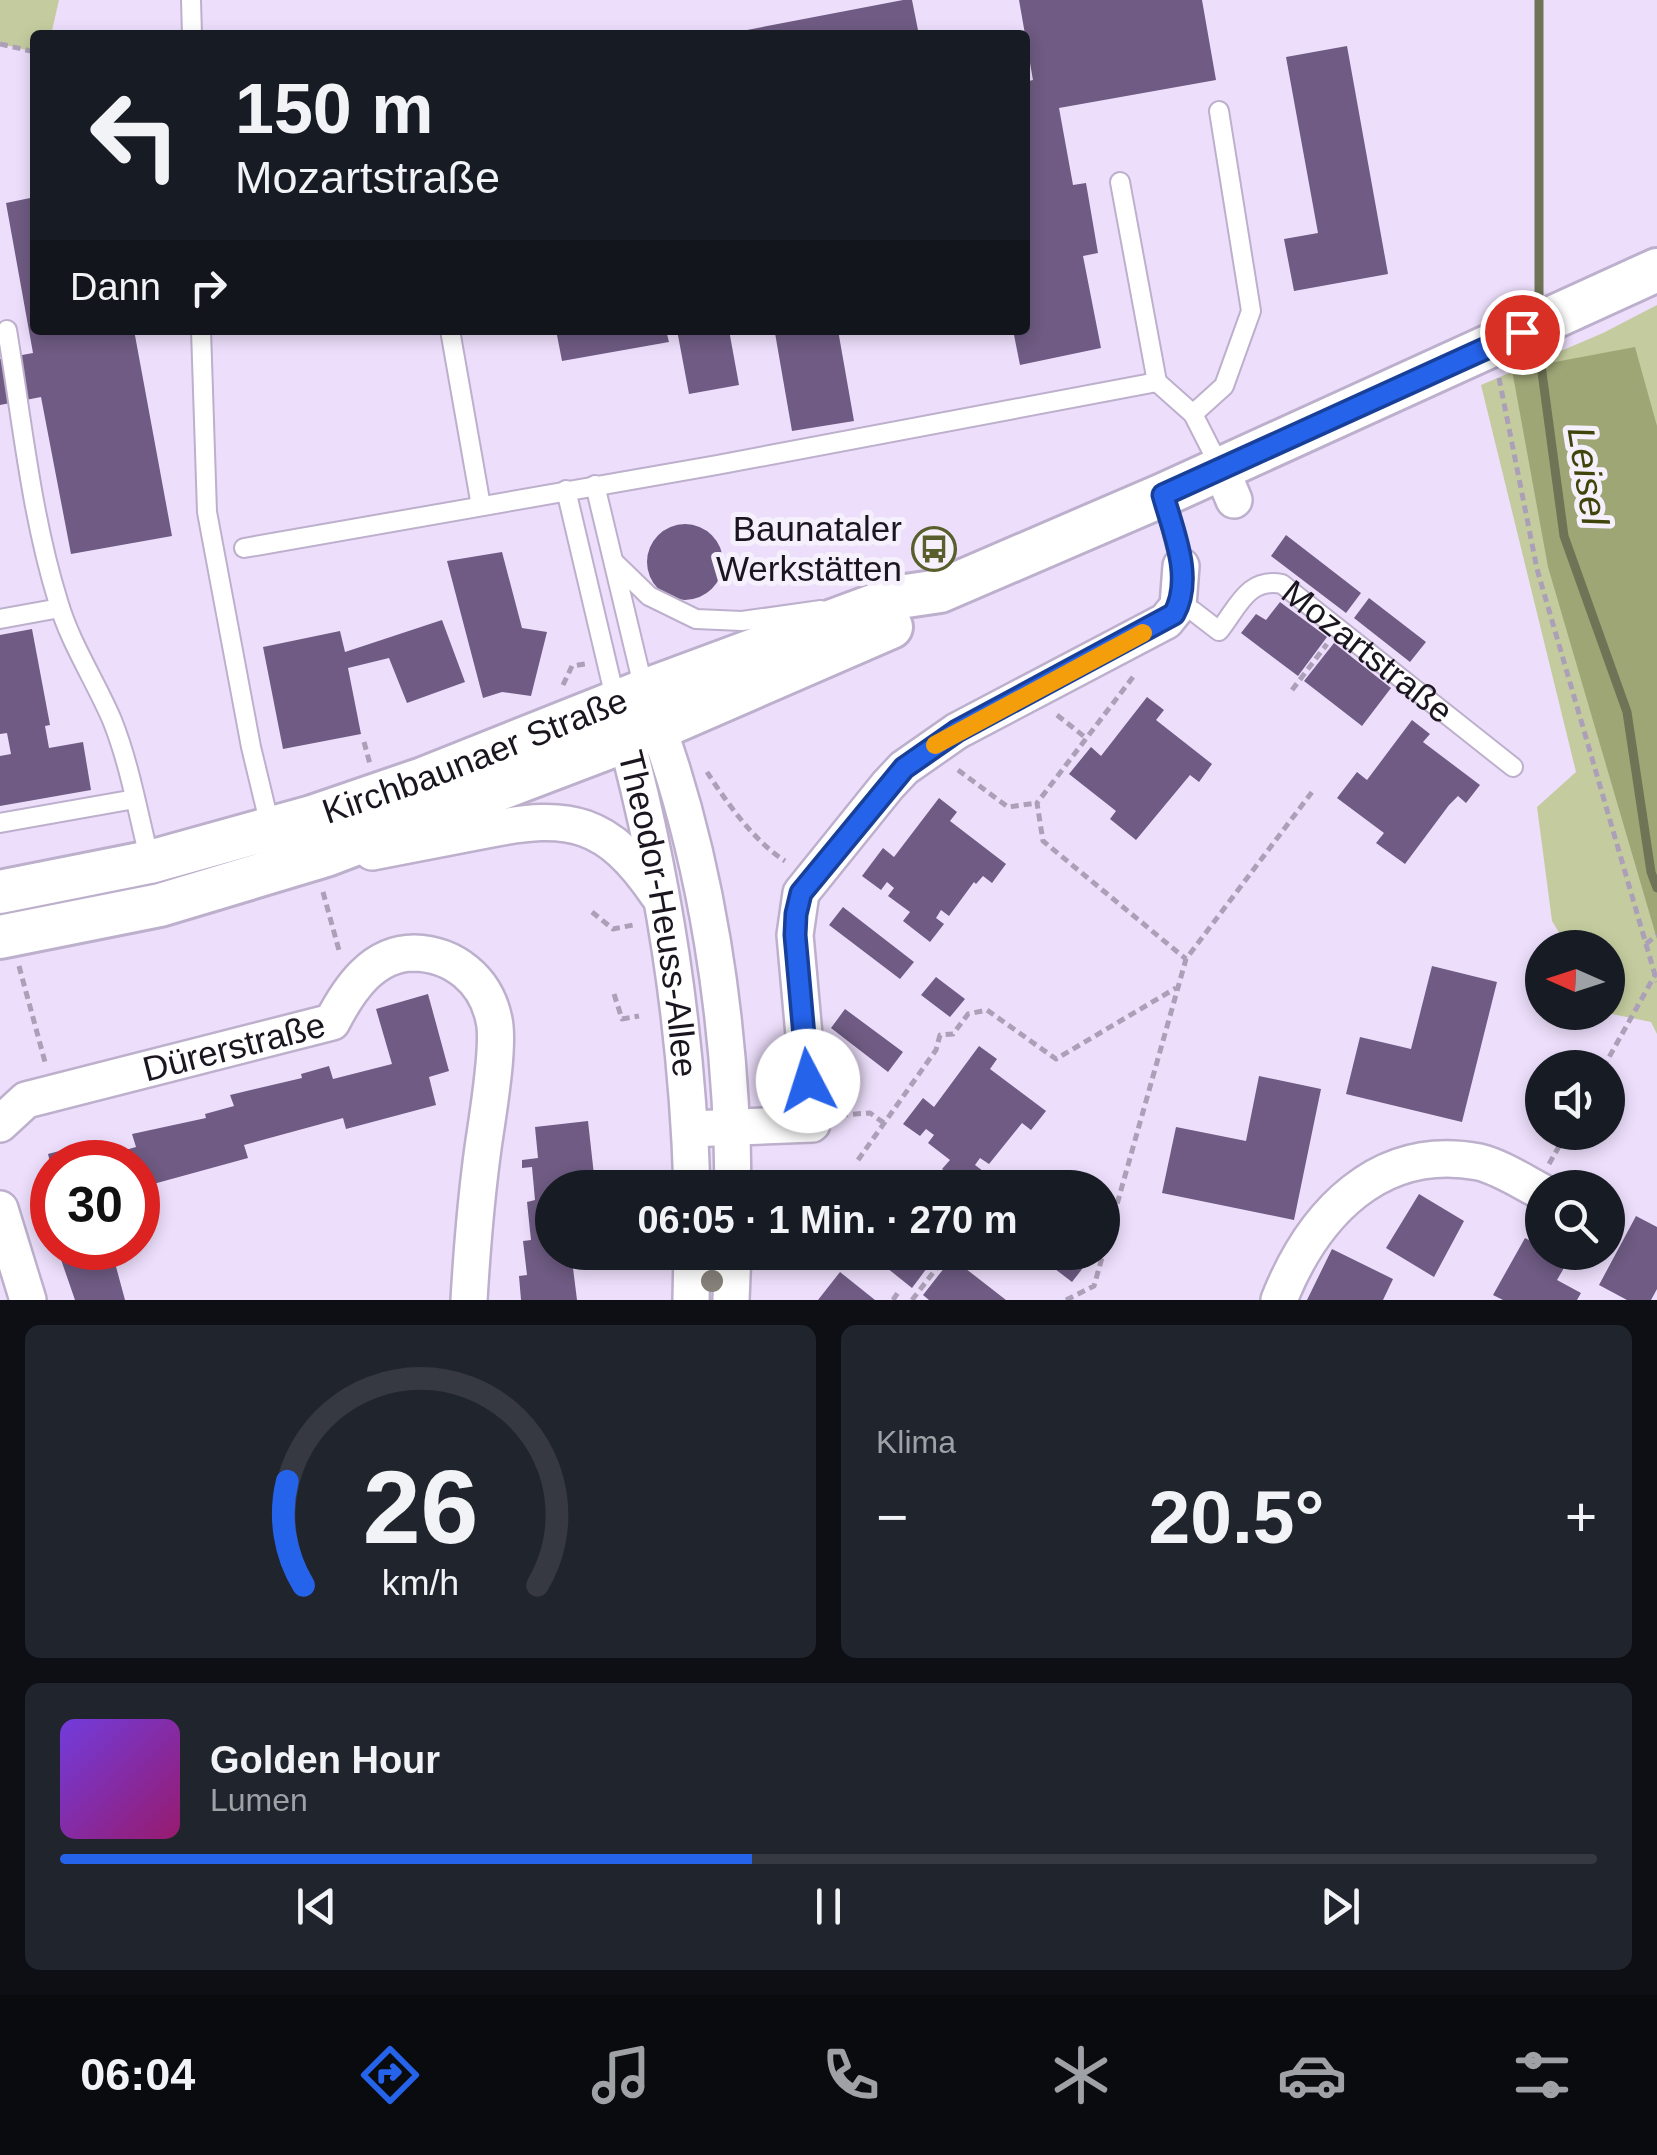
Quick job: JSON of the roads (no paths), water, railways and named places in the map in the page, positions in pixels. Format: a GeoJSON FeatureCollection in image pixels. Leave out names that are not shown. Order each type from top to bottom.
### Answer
{"type":"FeatureCollection","features":[{"type":"Feature","properties":{"kind":"street","name":"Kirchbaunaer Straße"},"geometry":{"type":"LineString","coordinates":[[9,950],[155,884],[276,849],[423,779],[636,715],[698,712],[886,630],[914,614],[940,592],[1163,495],[1227,485],[1495,356],[1580,305],[1657,270]]}},
{"type":"Feature","properties":{"kind":"street"},"geometry":{"type":"LineString","coordinates":[[732,1127],[812,1124],[795,935],[801,893],[888,786],[930,749],[1166,621],[1178,606],[1180,566]]}},
{"type":"Feature","properties":{"kind":"street","name":"Kirchbaunaer Straße"},"geometry":{"type":"LineString","coordinates":[[324,872],[636,715],[846,616],[906,596],[940,592]]}},
{"type":"Feature","properties":{"kind":"street","name":"Theodor-Heuss-Allee"},"geometry":{"type":"LineString","coordinates":[[698,712],[684,733],[728,1061],[733,1170]]}},
{"type":"Feature","properties":{"kind":"street","name":"Theodor-Heuss-Allee"},"geometry":{"type":"LineString","coordinates":[[636,715],[688,768]]}},
{"type":"Feature","properties":{"kind":"street","name":"Theodor-Heuss-Allee"},"geometry":{"type":"LineString","coordinates":[[636,715],[651,915],[684,1034],[691,1170]]}},
{"type":"Feature","properties":{"kind":"street","name":"Kirchbaunaer Straße"},"geometry":{"type":"LineString","coordinates":[[324,872],[355,854],[537,820],[565,823],[585,828],[622,850],[641,870],[651,915]]}},
{"type":"Feature","properties":{"kind":"street","name":"Kirchbaunaer Straße"},"geometry":{"type":"LineString","coordinates":[[276,849],[324,872]]}},
{"type":"Feature","properties":{"kind":"street","name":"Kirchbaunaer Straße"},"geometry":{"type":"LineString","coordinates":[[0,892],[155,884]]}},
{"type":"Feature","properties":{"kind":"street","name":"Dürerstraße"},"geometry":{"type":"LineString","coordinates":[[0,1124],[26,1100],[332,1022],[350,990],[372,967],[400,954],[434,954],[466,970],[484,991],[495,1022],[474,1215],[470,1300]]}},
{"type":"Feature","properties":{"kind":"street","name":"Theodor-Heuss-Allee"},"geometry":{"type":"LineString","coordinates":[[690,1128],[732,1127]]}},
{"type":"Feature","properties":{"kind":"street"},"geometry":{"type":"LineString","coordinates":[[1280,1300],[1310,1241],[1340,1202],[1377,1174],[1411,1161],[1455,1160],[1482,1163],[1525,1184]]}},
{"type":"Feature","properties":{"kind":"street"},"geometry":{"type":"LineString","coordinates":[[0,1209],[28,1300]]}},
{"type":"Feature","properties":{"kind":"street"},"geometry":{"type":"LineString","coordinates":[[691,1300],[692,1270]]}},
{"type":"Feature","properties":{"kind":"street"},"geometry":{"type":"LineString","coordinates":[[731,1300],[732,1270]]}},
{"type":"Feature","properties":{"kind":"lane"},"geometry":{"type":"LineString","coordinates":[[190,0],[192,30]]}},
{"type":"Feature","properties":{"kind":"lane"},"geometry":{"type":"LineString","coordinates":[[1194,414],[1224,386],[1251,310],[1218,111]]}},
{"type":"Feature","properties":{"kind":"lane"},"geometry":{"type":"LineString","coordinates":[[1120,182],[1156,382],[1194,414],[1227,485]]}},
{"type":"Feature","properties":{"kind":"lane"},"geometry":{"type":"LineString","coordinates":[[7,330],[39,522],[60,608],[111,720],[155,884]]}},
{"type":"Feature","properties":{"kind":"lane"},"geometry":{"type":"LineString","coordinates":[[201,335],[207,512],[252,748],[276,849]]}},
{"type":"Feature","properties":{"kind":"lane"},"geometry":{"type":"LineString","coordinates":[[451,335],[481,506]]}},
{"type":"Feature","properties":{"kind":"lane"},"geometry":{"type":"LineString","coordinates":[[244,548],[1156,382]]}},
{"type":"Feature","properties":{"kind":"lane"},"geometry":{"type":"LineString","coordinates":[[595,485],[614,562],[636,715]]}},
{"type":"Feature","properties":{"kind":"lane"},"geometry":{"type":"LineString","coordinates":[[566,490],[636,715]]}},
{"type":"Feature","properties":{"kind":"lane"},"geometry":{"type":"LineString","coordinates":[[1163,495],[1180,566]]}},
{"type":"Feature","properties":{"kind":"lane"},"geometry":{"type":"LineString","coordinates":[[614,562],[650,596],[696,619],[742,621],[818,609],[846,616]]}},
{"type":"Feature","properties":{"kind":"lane","name":"Mozartstraße"},"geometry":{"type":"LineString","coordinates":[[1178,606],[1193,610],[1219,631],[1255,584],[1282,584],[1513,767]]}},
{"type":"Feature","properties":{"kind":"lane"},"geometry":{"type":"LineString","coordinates":[[0,619],[60,608]]}},
{"type":"Feature","properties":{"kind":"lane"},"geometry":{"type":"LineString","coordinates":[[0,823],[134,799]]}},
{"type":"Feature","properties":{"kind":"waterway","name":"Leisel"},"geometry":{"type":"LineString","coordinates":[[1539,0],[1539,311]]}},
{"type":"Feature","properties":{"kind":"waterway","name":"Leisel"},"geometry":{"type":"LineString","coordinates":[[1540,336],[1564,536],[1627,712],[1651,872],[1657,888]]}},
{"type":"Feature","properties":{"kind":"place","name":"Baunataler Werkstätten"},"geometry":{"type":"Point","coordinates":[934,549]}}]}
